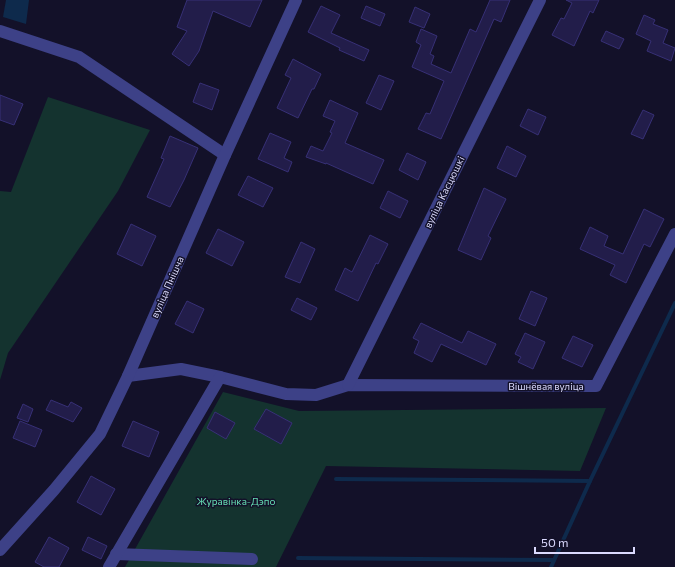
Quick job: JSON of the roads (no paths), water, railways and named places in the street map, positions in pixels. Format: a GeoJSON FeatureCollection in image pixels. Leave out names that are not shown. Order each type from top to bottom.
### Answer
{"type":"FeatureCollection","features":[{"type":"Feature","properties":{"kind":"street","name":"вуліца Пнішча"},"geometry":{"type":"LineString","coordinates":[[0,550],[54,490],[100,434],[128,376],[296,0]]}},
{"type":"Feature","properties":{"kind":"street","name":"вуліца Касцюшкі"},"geometry":{"type":"LineString","coordinates":[[348,385],[540,0]]}},
{"type":"Feature","properties":{"kind":"street"},"geometry":{"type":"LineString","coordinates":[[0,31],[79,57],[225,156]]}},
{"type":"Feature","properties":{"kind":"street","name":"Вішнёвая вуліца"},"geometry":{"type":"LineString","coordinates":[[348,385],[596,386],[675,234]]}},
{"type":"Feature","properties":{"kind":"street"},"geometry":{"type":"LineString","coordinates":[[128,376],[181,369],[220,377],[286,394],[316,395],[348,385]]}},
{"type":"Feature","properties":{"kind":"street"},"geometry":{"type":"LineString","coordinates":[[109,567],[220,377]]}},
{"type":"Feature","properties":{"kind":"street"},"geometry":{"type":"LineString","coordinates":[[116,554],[252,559]]}},
{"type":"Feature","properties":{"kind":"water"},"geometry":{"type":"Polygon","coordinates":[[[6,0],[29,0],[26,24],[3,17],[6,0]]]}},
{"type":"Feature","properties":{"kind":"waterway"},"geometry":{"type":"LineString","coordinates":[[551,567],[590,481],[675,303]]}},
{"type":"Feature","properties":{"kind":"waterway"},"geometry":{"type":"LineString","coordinates":[[336,479],[590,481]]}},
{"type":"Feature","properties":{"kind":"waterway"},"geometry":{"type":"LineString","coordinates":[[298,558],[554,560]]}},
{"type":"Feature","properties":{"kind":"park label","name":"Журавінка-Дэпо"},"geometry":{"type":"Point","coordinates":[236,501]}}]}
